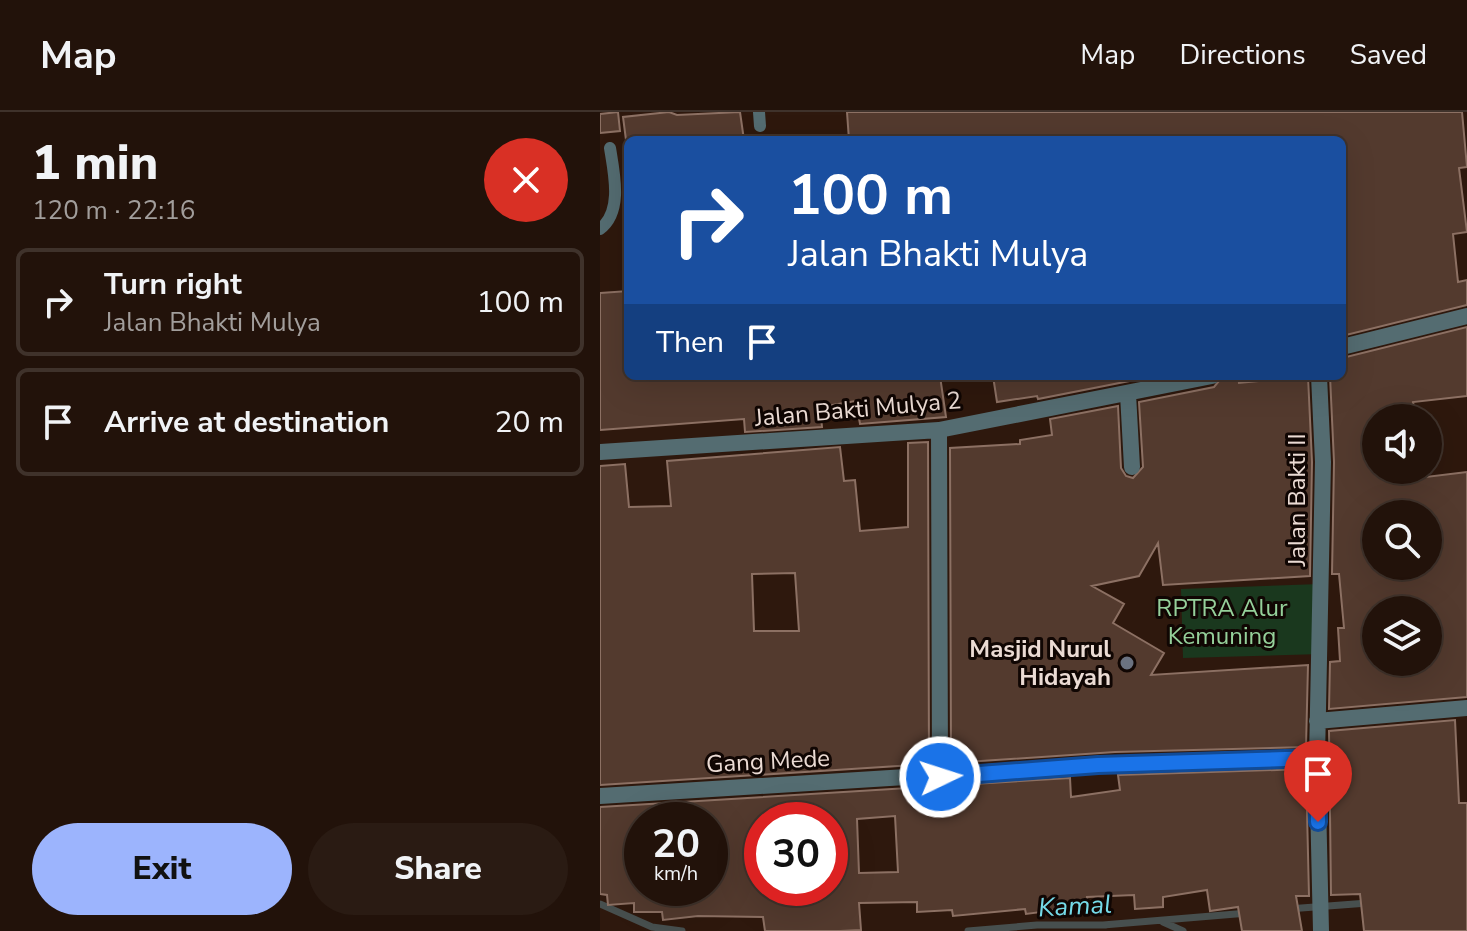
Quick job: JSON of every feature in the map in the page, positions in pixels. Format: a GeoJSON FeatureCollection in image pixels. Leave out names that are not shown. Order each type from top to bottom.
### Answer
{"type":"FeatureCollection","features":[{"type":"Feature","properties":{"kind":"street"},"geometry":{"type":"LineString","coordinates":[[1346,346],[1467,316]]}},
{"type":"Feature","properties":{"kind":"street","name":"Jalan Bakti Mulya 2"},"geometry":{"type":"LineString","coordinates":[[600,452],[939,430],[1193,380]]}},
{"type":"Feature","properties":{"kind":"street","name":"Jalan Bakti II"},"geometry":{"type":"LineString","coordinates":[[1319,380],[1323,462],[1317,721],[1320,926]]}},
{"type":"Feature","properties":{"kind":"street"},"geometry":{"type":"LineString","coordinates":[[1128,394],[1132,467]]}},
{"type":"Feature","properties":{"kind":"street"},"geometry":{"type":"LineString","coordinates":[[939,430],[940,777]]}},
{"type":"Feature","properties":{"kind":"street"},"geometry":{"type":"LineString","coordinates":[[1317,721],[1467,708]]}},
{"type":"Feature","properties":{"kind":"street","name":"Gang Mede"},"geometry":{"type":"LineString","coordinates":[[600,796],[1098,765],[1317,758]]}},
{"type":"Feature","properties":{"kind":"lane"},"geometry":{"type":"LineString","coordinates":[[600,229],[613,212],[615,180],[610,148]]}},
{"type":"Feature","properties":{"kind":"green space","name":"RPTRA Alur Kemuning"},"geometry":{"type":"Polygon","coordinates":[[[1320,584],[1322,654],[1183,658],[1181,589],[1320,584]]]}},
{"type":"Feature","properties":{"kind":"building"},"geometry":{"type":"Polygon","coordinates":[[[618,112],[620,131],[600,133],[600,114],[618,112]]]}},
{"type":"Feature","properties":{"kind":"building"},"geometry":{"type":"Polygon","coordinates":[[[669,112],[677,115],[740,112],[743,136],[625,136],[623,117],[669,112]]]}},
{"type":"Feature","properties":{"kind":"building"},"geometry":{"type":"Polygon","coordinates":[[[847,112],[1462,112],[1467,167],[1459,168],[1467,232],[1453,234],[1458,282],[1467,280],[1467,305],[1346,335],[1346,136],[849,136],[847,112]]]}},
{"type":"Feature","properties":{"kind":"building"},"geometry":{"type":"Polygon","coordinates":[[[624,291],[624,380],[941,380],[946,417],[860,424],[856,401],[820,407],[822,427],[745,432],[744,419],[600,430],[600,293],[624,291]]]}},
{"type":"Feature","properties":{"kind":"building"},"geometry":{"type":"Polygon","coordinates":[[[1467,327],[1467,396],[1413,404],[1362,404],[1362,484],[1442,484],[1442,475],[1467,472],[1467,697],[1329,709],[1330,662],[1340,661],[1338,628],[1344,628],[1339,574],[1332,574],[1334,462],[1330,380],[1346,380],[1346,357],[1467,327]]]}},
{"type":"Feature","properties":{"kind":"building"},"geometry":{"type":"Polygon","coordinates":[[[994,380],[1135,380],[1038,399],[1037,396],[997,402],[994,380]]]}},
{"type":"Feature","properties":{"kind":"building"},"geometry":{"type":"Polygon","coordinates":[[[1220,380],[1239,380],[1239,383],[1308,380],[1312,462],[1310,576],[1163,585],[1158,543],[1139,576],[1092,586],[1124,604],[1113,623],[1164,653],[1151,675],[1308,665],[1306,747],[1115,752],[951,763],[950,448],[1020,444],[1020,440],[1052,435],[1050,419],[1118,406],[1121,468],[1126,476],[1133,478],[1143,467],[1139,402],[1214,387],[1220,380]]]}},
{"type":"Feature","properties":{"kind":"building"},"geometry":{"type":"Polygon","coordinates":[[[928,442],[929,764],[600,785],[600,466],[625,464],[629,507],[671,506],[667,461],[840,447],[844,481],[855,480],[860,531],[908,527],[908,443],[928,442]],[[795,573],[752,574],[754,631],[799,631],[795,573]]]}},
{"type":"Feature","properties":{"kind":"building"},"geometry":{"type":"Polygon","coordinates":[[[1455,720],[1459,803],[1467,803],[1467,931],[1364,931],[1360,894],[1331,895],[1329,731],[1455,720]]]}},
{"type":"Feature","properties":{"kind":"building"},"geometry":{"type":"Polygon","coordinates":[[[1306,769],[1309,896],[1296,896],[1302,931],[1242,931],[1238,907],[1210,911],[1207,890],[1163,897],[1163,907],[1135,909],[1134,895],[1087,897],[1088,906],[1026,914],[1025,909],[953,916],[952,910],[917,912],[917,902],[859,903],[861,930],[840,931],[765,931],[763,917],[698,916],[663,920],[662,912],[634,912],[634,906],[728,906],[728,802],[681,802],[1070,778],[1071,797],[1120,790],[1118,775],[1306,769]],[[895,816],[857,819],[859,873],[898,872],[895,816]]]}},
{"type":"Feature","properties":{"kind":"building"},"geometry":{"type":"Polygon","coordinates":[[[624,806],[624,904],[608,905],[607,895],[600,894],[600,807],[624,806]]]}},
{"type":"Feature","properties":{"kind":"waterway"},"geometry":{"type":"LineString","coordinates":[[1288,909],[1368,903]]}},
{"type":"Feature","properties":{"kind":"waterway","name":"Kamal"},"geometry":{"type":"LineString","coordinates":[[600,904],[652,927],[682,931]]}},
{"type":"Feature","properties":{"kind":"waterway"},"geometry":{"type":"LineString","coordinates":[[1103,925],[1248,913]]}},
{"type":"Feature","properties":{"kind":"waterway","name":"Kamal"},"geometry":{"type":"LineString","coordinates":[[1163,922],[1183,931]]}},
{"type":"Feature","properties":{"kind":"waterway","name":"Kamal"},"geometry":{"type":"LineString","coordinates":[[968,931],[1037,925],[1106,925]]}},
{"type":"Feature","properties":{"kind":"place","name":"Masjid Nurul Hidayah"},"geometry":{"type":"Point","coordinates":[1127,663]}},
{"type":"Feature","properties":{"kind":"route"},"geometry":{"type":"LineString","coordinates":[[940,777],[1098,765],[1317,758],[1318,822]]}}]}
